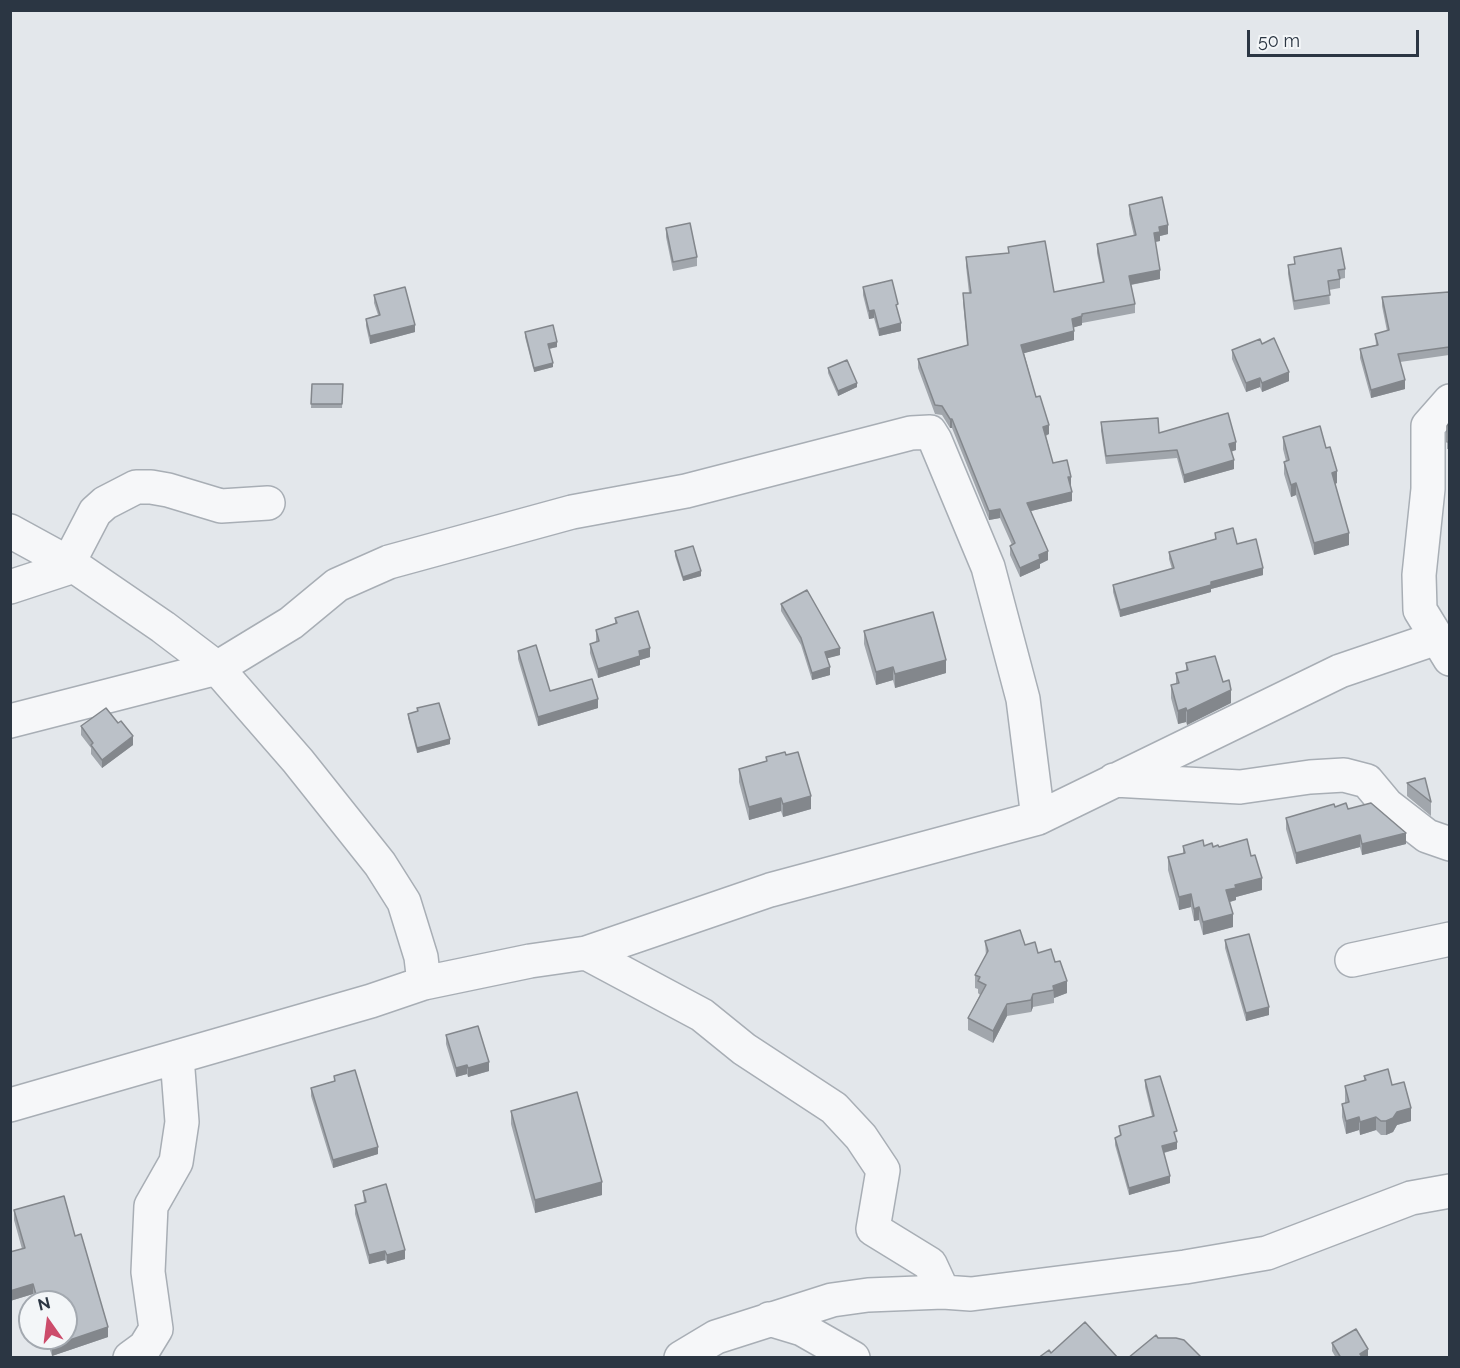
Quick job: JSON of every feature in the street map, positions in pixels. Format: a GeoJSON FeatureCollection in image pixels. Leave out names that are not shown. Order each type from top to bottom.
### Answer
{"type":"FeatureCollection","features":[{"type":"Feature","properties":{"kind":"street"},"geometry":{"type":"LineString","coordinates":[[10,1105],[371,1001],[424,983],[530,961],[586,953],[770,890],[1038,818],[1340,671],[1443,649],[1420,610],[1419,575],[1428,489],[1428,426],[1449,401]]}},
{"type":"Feature","properties":{"kind":"street"},"geometry":{"type":"LineString","coordinates":[[10,721],[217,668],[291,623],[338,585],[389,562],[572,512],[686,491],[911,433],[930,432],[988,567],[1023,699],[1038,818]]}},
{"type":"Feature","properties":{"kind":"street"},"geometry":{"type":"LineString","coordinates":[[268,502],[221,506],[168,490],[136,487],[105,503],[95,512],[69,562],[163,627],[217,668],[298,761],[380,864],[404,902],[421,957],[424,983]]}},
{"type":"Feature","properties":{"kind":"street"},"geometry":{"type":"LineString","coordinates":[[10,531],[74,566]]}},
{"type":"Feature","properties":{"kind":"street"},"geometry":{"type":"LineString","coordinates":[[10,587],[74,566]]}},
{"type":"Feature","properties":{"kind":"street"},"geometry":{"type":"LineString","coordinates":[[1112,780],[1240,788],[1310,777],[1344,775],[1367,781],[1387,805],[1427,836],[1449,844]]}},
{"type":"Feature","properties":{"kind":"street"},"geometry":{"type":"LineString","coordinates":[[1352,960],[1449,939]]}},
{"type":"Feature","properties":{"kind":"street"},"geometry":{"type":"LineString","coordinates":[[586,953],[702,1015],[744,1049],[834,1108],[861,1137],[883,1170],[873,1229],[930,1264],[943,1292]]}},
{"type":"Feature","properties":{"kind":"street"},"geometry":{"type":"LineString","coordinates":[[130,1358],[145,1347],[156,1329],[148,1272],[151,1206],[176,1162],[182,1122],[177,1057]]}},
{"type":"Feature","properties":{"kind":"street"},"geometry":{"type":"LineString","coordinates":[[681,1358],[716,1338],[832,1300],[868,1295],[943,1292],[971,1294],[1185,1267],[1267,1253],[1411,1198],[1449,1191]]}},
{"type":"Feature","properties":{"kind":"street"},"geometry":{"type":"LineString","coordinates":[[769,1319],[801,1329],[853,1358]]}},
{"type":"Feature","properties":{"kind":"building"},"geometry":{"type":"Polygon","coordinates":[[[1162,197],[1168,225],[1159,227],[1160,232],[1154,233],[1160,270],[1129,276],[1135,304],[1082,314],[1072,319],[1074,331],[1021,345],[1036,397],[1040,396],[1049,425],[1043,427],[1053,463],[1067,460],[1072,492],[1027,503],[1048,551],[1039,555],[1040,559],[1020,568],[1010,546],[1015,543],[1000,509],[989,511],[952,419],[942,406],[935,405],[918,359],[968,345],[963,293],[971,293],[966,257],[1009,253],[1008,247],[1045,241],[1054,292],[1104,282],[1097,244],[1136,235],[1129,205],[1162,197]]]}},
{"type":"Feature","properties":{"kind":"building"},"geometry":{"type":"Polygon","coordinates":[[[690,223],[697,257],[673,262],[666,228],[690,223]]]}},
{"type":"Feature","properties":{"kind":"building"},"geometry":{"type":"Polygon","coordinates":[[[1341,248],[1345,269],[1338,270],[1340,279],[1328,281],[1330,295],[1294,301],[1288,265],[1295,264],[1294,257],[1341,248]]]}},
{"type":"Feature","properties":{"kind":"building"},"geometry":{"type":"Polygon","coordinates":[[[892,280],[901,323],[879,329],[874,310],[869,311],[863,287],[892,280]]]}},
{"type":"Feature","properties":{"kind":"building"},"geometry":{"type":"Polygon","coordinates":[[[405,287],[415,325],[370,336],[366,319],[380,315],[374,295],[405,287]]]}},
{"type":"Feature","properties":{"kind":"building"},"geometry":{"type":"Polygon","coordinates":[[[1449,292],[1449,347],[1398,354],[1405,380],[1371,390],[1360,349],[1378,345],[1375,334],[1389,330],[1382,297],[1449,292]]]}},
{"type":"Feature","properties":{"kind":"building"},"geometry":{"type":"Polygon","coordinates":[[[553,325],[557,342],[548,344],[553,363],[534,368],[525,332],[553,325]]]}},
{"type":"Feature","properties":{"kind":"building"},"geometry":{"type":"Polygon","coordinates":[[[1274,338],[1289,372],[1262,383],[1260,378],[1246,383],[1232,350],[1260,339],[1262,344],[1274,338]]]}},
{"type":"Feature","properties":{"kind":"building"},"geometry":{"type":"Polygon","coordinates":[[[847,360],[857,383],[838,391],[828,368],[847,360]]]}},
{"type":"Feature","properties":{"kind":"building"},"geometry":{"type":"Polygon","coordinates":[[[312,384],[343,384],[342,404],[311,404],[312,384]]]}},
{"type":"Feature","properties":{"kind":"building"},"geometry":{"type":"Polygon","coordinates":[[[1228,413],[1236,442],[1229,444],[1234,460],[1184,475],[1177,450],[1106,456],[1101,422],[1158,418],[1159,433],[1228,413]]]}},
{"type":"Feature","properties":{"kind":"building"},"geometry":{"type":"Polygon","coordinates":[[[1449,423],[1449,442],[1447,442],[1447,426],[1449,423]]]}},
{"type":"Feature","properties":{"kind":"building"},"geometry":{"type":"Polygon","coordinates":[[[1320,426],[1326,448],[1330,447],[1337,471],[1332,473],[1349,533],[1314,543],[1296,483],[1291,485],[1284,462],[1289,460],[1283,437],[1320,426]]]}},
{"type":"Feature","properties":{"kind":"building"},"geometry":{"type":"Polygon","coordinates":[[[1233,528],[1237,544],[1256,539],[1263,568],[1120,610],[1113,585],[1174,568],[1169,552],[1216,539],[1215,533],[1233,528]]]}},
{"type":"Feature","properties":{"kind":"building"},"geometry":{"type":"Polygon","coordinates":[[[693,546],[701,571],[683,577],[675,551],[693,546]]]}},
{"type":"Feature","properties":{"kind":"building"},"geometry":{"type":"Polygon","coordinates":[[[807,590],[840,648],[825,652],[830,667],[812,673],[801,638],[781,604],[807,590]]]}},
{"type":"Feature","properties":{"kind":"building"},"geometry":{"type":"Polygon","coordinates":[[[638,611],[650,648],[639,651],[640,656],[598,669],[590,644],[599,641],[596,630],[617,623],[615,618],[638,611]]]}},
{"type":"Feature","properties":{"kind":"building"},"geometry":{"type":"Polygon","coordinates":[[[933,612],[946,660],[895,674],[893,667],[876,672],[864,631],[933,612]]]}},
{"type":"Feature","properties":{"kind":"building"},"geometry":{"type":"Polygon","coordinates":[[[536,645],[550,691],[592,679],[598,699],[538,717],[518,651],[536,645]]]}},
{"type":"Feature","properties":{"kind":"building"},"geometry":{"type":"Polygon","coordinates":[[[1215,656],[1223,682],[1229,680],[1231,690],[1187,711],[1186,708],[1178,711],[1171,685],[1179,683],[1176,673],[1188,670],[1186,663],[1215,656]]]}},
{"type":"Feature","properties":{"kind":"building"},"geometry":{"type":"Polygon","coordinates":[[[439,703],[450,739],[417,748],[408,714],[418,711],[417,708],[439,703]]]}},
{"type":"Feature","properties":{"kind":"building"},"geometry":{"type":"Polygon","coordinates":[[[106,708],[133,736],[102,760],[81,726],[106,708]]]}},
{"type":"Feature","properties":{"kind":"building"},"geometry":{"type":"Polygon","coordinates":[[[785,752],[786,755],[798,752],[811,796],[783,804],[781,798],[749,807],[739,769],[767,761],[766,757],[785,752]]]}},
{"type":"Feature","properties":{"kind":"building"},"geometry":{"type":"Polygon","coordinates":[[[1425,778],[1431,802],[1407,783],[1425,778]]]}},
{"type":"Feature","properties":{"kind":"building"},"geometry":{"type":"Polygon","coordinates":[[[1346,803],[1348,809],[1371,803],[1406,833],[1362,844],[1360,835],[1296,853],[1286,818],[1334,804],[1335,807],[1346,803]]]}},
{"type":"Feature","properties":{"kind":"building"},"geometry":{"type":"Polygon","coordinates":[[[1247,839],[1251,856],[1255,855],[1262,878],[1235,885],[1236,888],[1226,890],[1233,914],[1203,922],[1199,907],[1194,909],[1191,894],[1179,897],[1168,857],[1185,853],[1183,846],[1203,840],[1204,846],[1212,843],[1213,847],[1218,845],[1219,847],[1247,839]]]}},
{"type":"Feature","properties":{"kind":"building"},"geometry":{"type":"Polygon","coordinates":[[[1020,930],[1025,945],[1035,942],[1038,953],[1051,949],[1055,962],[1060,961],[1067,981],[1053,986],[1054,990],[1033,994],[1031,1000],[1007,1004],[993,1031],[968,1018],[986,985],[978,981],[980,977],[975,975],[988,951],[985,941],[1020,930]]]}},
{"type":"Feature","properties":{"kind":"building"},"geometry":{"type":"Polygon","coordinates":[[[1249,934],[1269,1007],[1246,1013],[1225,940],[1249,934]]]}},
{"type":"Feature","properties":{"kind":"building"},"geometry":{"type":"Polygon","coordinates":[[[478,1026],[489,1062],[468,1068],[467,1065],[456,1068],[446,1035],[478,1026]]]}},
{"type":"Feature","properties":{"kind":"building"},"geometry":{"type":"Polygon","coordinates":[[[1388,1069],[1392,1085],[1404,1082],[1411,1108],[1397,1112],[1393,1118],[1386,1121],[1381,1121],[1376,1117],[1360,1122],[1359,1117],[1346,1121],[1342,1104],[1349,1102],[1345,1086],[1366,1080],[1364,1076],[1388,1069]]]}},
{"type":"Feature","properties":{"kind":"building"},"geometry":{"type":"Polygon","coordinates":[[[355,1070],[378,1147],[333,1160],[311,1088],[335,1081],[334,1076],[355,1070]]]}},
{"type":"Feature","properties":{"kind":"building"},"geometry":{"type":"Polygon","coordinates":[[[1160,1076],[1177,1131],[1174,1132],[1177,1142],[1162,1146],[1170,1176],[1129,1188],[1115,1138],[1121,1135],[1119,1126],[1154,1116],[1145,1080],[1160,1076]]]}},
{"type":"Feature","properties":{"kind":"building"},"geometry":{"type":"Polygon","coordinates":[[[577,1092],[602,1182],[535,1200],[511,1111],[577,1092]]]}},
{"type":"Feature","properties":{"kind":"building"},"geometry":{"type":"Polygon","coordinates":[[[386,1184],[405,1250],[387,1255],[385,1251],[369,1255],[355,1205],[366,1202],[363,1191],[386,1184]]]}},
{"type":"Feature","properties":{"kind":"building"},"geometry":{"type":"Polygon","coordinates":[[[64,1196],[75,1236],[81,1234],[108,1327],[78,1337],[78,1290],[35,1290],[33,1284],[10,1291],[10,1252],[25,1248],[14,1210],[64,1196]]]}},
{"type":"Feature","properties":{"kind":"building"},"geometry":{"type":"Polygon","coordinates":[[[1085,1322],[1118,1358],[1038,1358],[1049,1350],[1051,1353],[1085,1322]]]}},
{"type":"Feature","properties":{"kind":"building"},"geometry":{"type":"Polygon","coordinates":[[[1356,1329],[1368,1349],[1360,1354],[1363,1358],[1341,1358],[1332,1343],[1356,1329]]]}},
{"type":"Feature","properties":{"kind":"building"},"geometry":{"type":"Polygon","coordinates":[[[1156,1335],[1158,1338],[1184,1340],[1202,1358],[1128,1358],[1156,1335]]]}}]}
